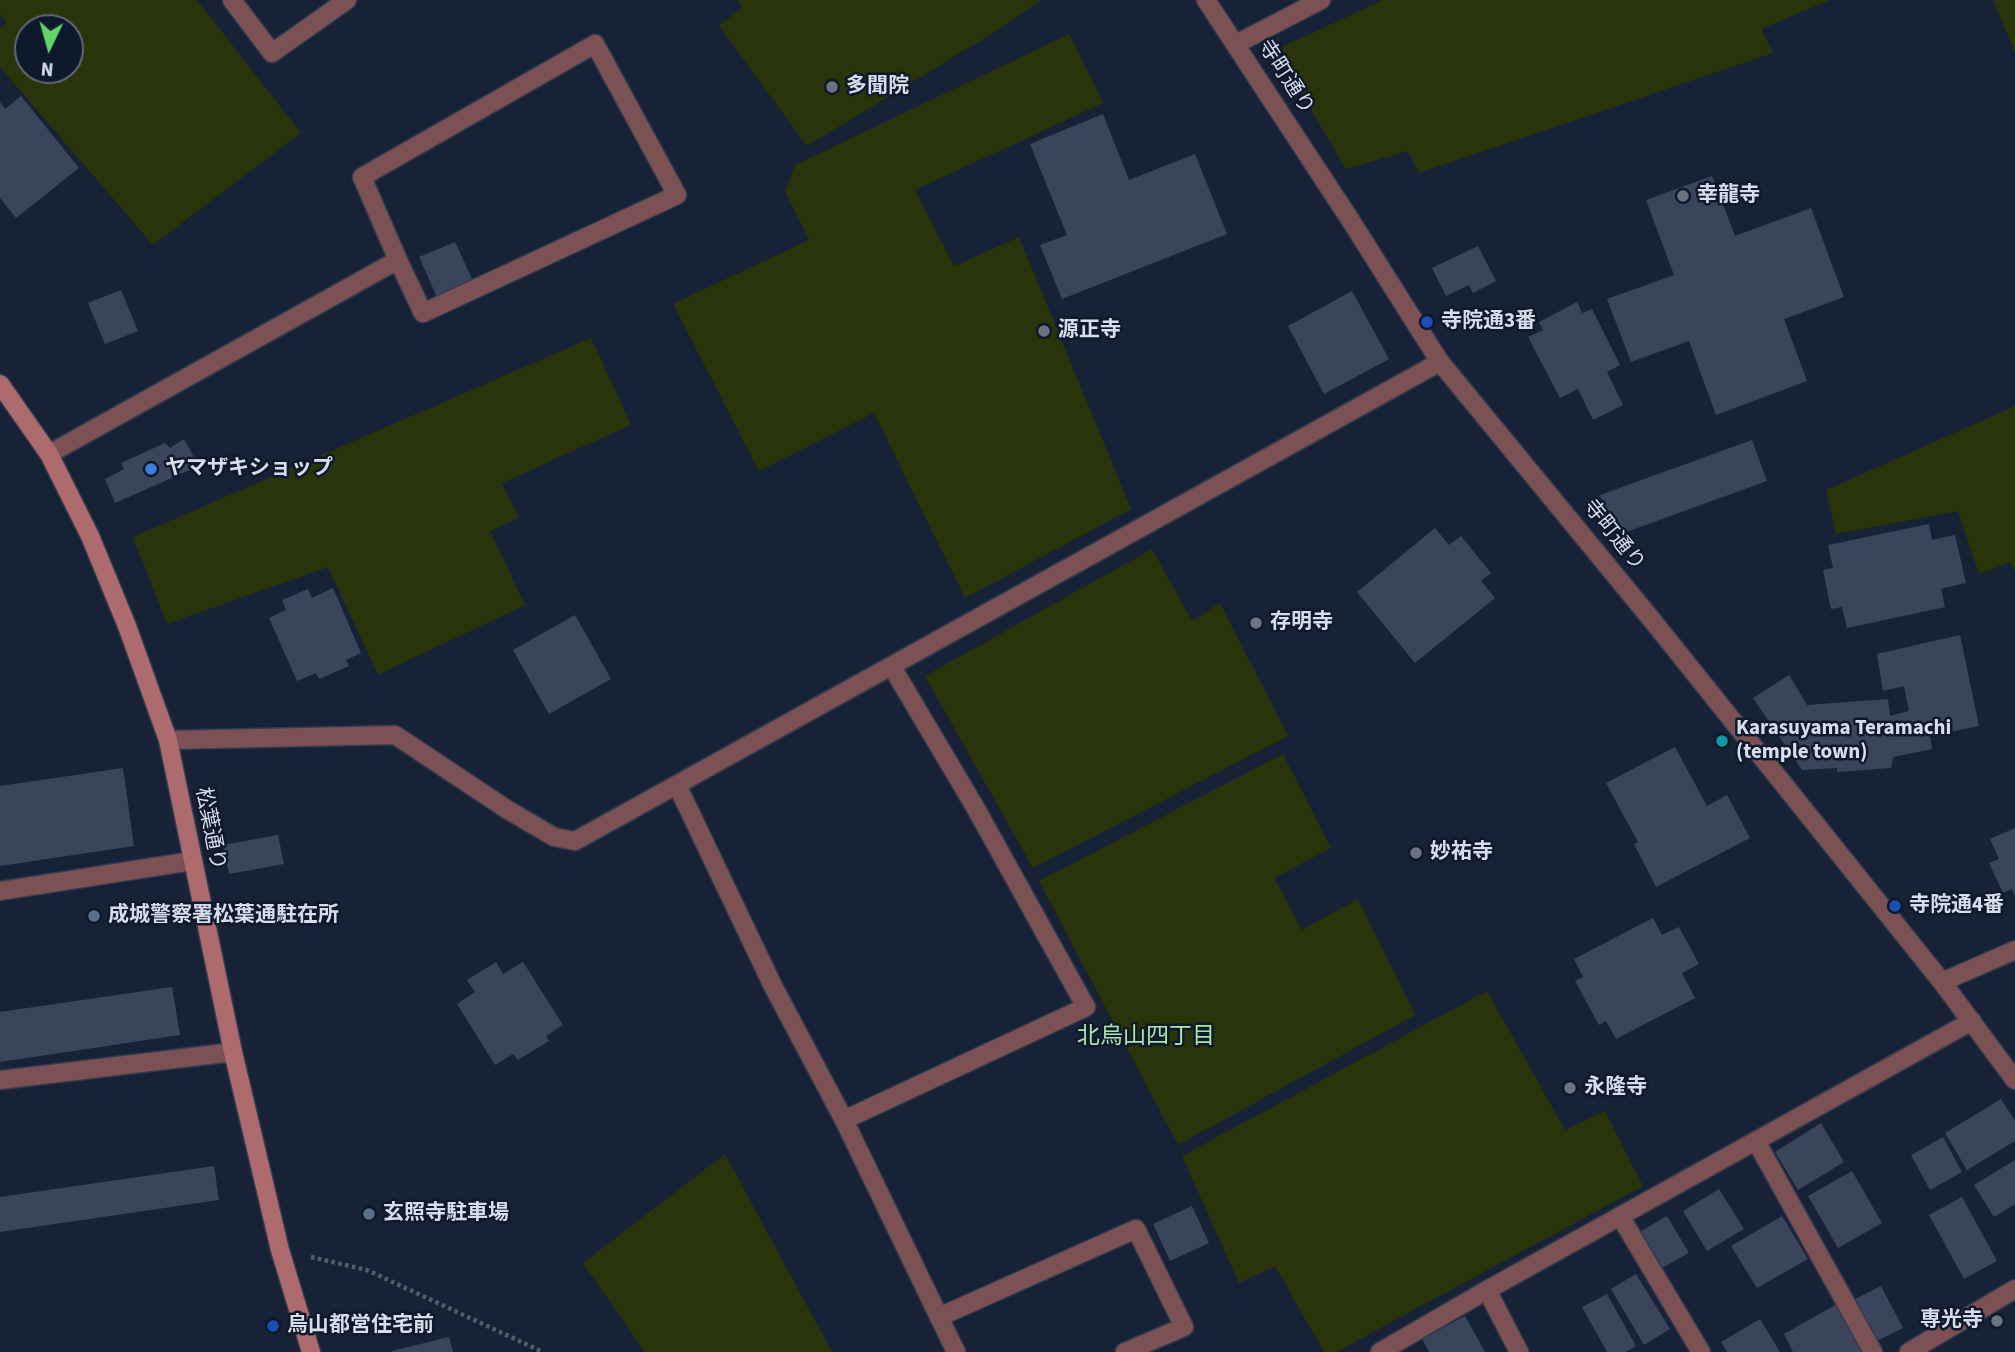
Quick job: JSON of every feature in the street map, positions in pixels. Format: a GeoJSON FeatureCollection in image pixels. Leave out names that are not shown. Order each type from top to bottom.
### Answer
{"type":"FeatureCollection","features":[{"type":"Feature","properties":{"kind":"street"},"geometry":{"type":"LineString","coordinates":[[232,0],[272,53],[347,0]]}},
{"type":"Feature","properties":{"kind":"street","name":"寺町通り"},"geometry":{"type":"LineString","coordinates":[[1206,0],[1440,362],[1661,631],[1942,982],[2015,1080]]}},
{"type":"Feature","properties":{"kind":"street"},"geometry":{"type":"LineString","coordinates":[[1236,44],[1321,0]]}},
{"type":"Feature","properties":{"kind":"street"},"geometry":{"type":"LineString","coordinates":[[595,44],[677,195],[424,313],[398,260],[362,177],[595,44]]}},
{"type":"Feature","properties":{"kind":"street"},"geometry":{"type":"LineString","coordinates":[[49,454],[398,260]]}},
{"type":"Feature","properties":{"kind":"street"},"geometry":{"type":"LineString","coordinates":[[168,740],[395,734],[508,810],[554,837],[575,841],[1440,362]]}},
{"type":"Feature","properties":{"kind":"street","name":"松葉通り"},"geometry":{"type":"LineString","coordinates":[[0,384],[49,454],[90,536],[127,626],[168,740],[233,1052],[279,1250],[311,1352]]}},
{"type":"Feature","properties":{"kind":"street"},"geometry":{"type":"LineString","coordinates":[[844,1120],[1086,1007],[975,807],[892,667]]}},
{"type":"Feature","properties":{"kind":"street"},"geometry":{"type":"LineString","coordinates":[[677,785],[773,986],[844,1120],[956,1352]]}},
{"type":"Feature","properties":{"kind":"street"},"geometry":{"type":"LineString","coordinates":[[0,891],[192,861]]}},
{"type":"Feature","properties":{"kind":"street"},"geometry":{"type":"LineString","coordinates":[[1942,982],[2015,950]]}},
{"type":"Feature","properties":{"kind":"street"},"geometry":{"type":"LineString","coordinates":[[1380,1352],[1972,1021]]}},
{"type":"Feature","properties":{"kind":"street"},"geometry":{"type":"LineString","coordinates":[[0,1080],[233,1052]]}},
{"type":"Feature","properties":{"kind":"street"},"geometry":{"type":"LineString","coordinates":[[1756,1141],[1873,1352]]}},
{"type":"Feature","properties":{"kind":"street"},"geometry":{"type":"LineString","coordinates":[[1620,1216],[1701,1352]]}},
{"type":"Feature","properties":{"kind":"street"},"geometry":{"type":"LineString","coordinates":[[939,1317],[1136,1229],[1184,1327],[1125,1352]]}},
{"type":"Feature","properties":{"kind":"street"},"geometry":{"type":"LineString","coordinates":[[1909,1352],[2015,1289]]}},
{"type":"Feature","properties":{"kind":"street"},"geometry":{"type":"LineString","coordinates":[[1487,1290],[1519,1352]]}},
{"type":"Feature","properties":{"kind":"path"},"geometry":{"type":"LineString","coordinates":[[279,1250],[367,1270],[543,1352]]}},
{"type":"Feature","properties":{"kind":"green space"},"geometry":{"type":"Polygon","coordinates":[[[0,0],[197,0],[301,133],[153,245],[15,84],[84,84],[84,14],[14,14],[14,83],[0,67],[0,28],[7,22],[0,14],[0,0]]]}},
{"type":"Feature","properties":{"kind":"green space","name":"多聞院"},"geometry":{"type":"Polygon","coordinates":[[[738,0],[1041,0],[1001,28],[807,146],[719,26],[742,7],[738,0]]]}},
{"type":"Feature","properties":{"kind":"green space"},"geometry":{"type":"Polygon","coordinates":[[[1383,0],[1830,0],[1761,29],[1773,53],[1419,173],[1408,151],[1346,169],[1276,50],[1383,0]]]}},
{"type":"Feature","properties":{"kind":"green space"},"geometry":{"type":"Polygon","coordinates":[[[1993,0],[2015,0],[2015,52],[1993,0]]]}},
{"type":"Feature","properties":{"kind":"green space"},"geometry":{"type":"Polygon","coordinates":[[[1069,34],[1103,103],[915,190],[954,266],[1019,237],[1131,509],[965,598],[874,413],[759,471],[673,304],[809,240],[785,192],[795,165],[1069,34]]]}},
{"type":"Feature","properties":{"kind":"green space"},"geometry":{"type":"Polygon","coordinates":[[[591,338],[631,425],[502,483],[519,518],[490,531],[525,605],[378,675],[328,567],[167,624],[133,537],[591,338]]]}},
{"type":"Feature","properties":{"kind":"green space"},"geometry":{"type":"Polygon","coordinates":[[[2015,406],[2015,571],[2011,562],[1979,574],[1958,511],[1836,534],[1826,490],[2015,406]]]}},
{"type":"Feature","properties":{"kind":"green space"},"geometry":{"type":"Polygon","coordinates":[[[1152,549],[1192,621],[1220,603],[1288,736],[1033,868],[925,676],[1152,549]]]}},
{"type":"Feature","properties":{"kind":"green space"},"geometry":{"type":"Polygon","coordinates":[[[1283,754],[1331,848],[1274,878],[1302,930],[1358,899],[1415,1015],[1178,1145],[1039,881],[1283,754]]]}},
{"type":"Feature","properties":{"kind":"green space"},"geometry":{"type":"Polygon","coordinates":[[[1487,991],[1565,1130],[1605,1111],[1643,1186],[1336,1352],[1324,1352],[1275,1266],[1239,1283],[1182,1156],[1487,991]]]}},
{"type":"Feature","properties":{"kind":"green space"},"geometry":{"type":"Polygon","coordinates":[[[725,1154],[832,1352],[645,1352],[583,1263],[725,1154]]]}},
{"type":"Feature","properties":{"kind":"building"},"geometry":{"type":"Polygon","coordinates":[[[21,96],[79,168],[16,218],[0,198],[0,102],[5,109],[21,96]]]}},
{"type":"Feature","properties":{"kind":"building"},"geometry":{"type":"Polygon","coordinates":[[[1103,114],[1129,180],[1195,154],[1227,234],[1062,299],[1040,245],[1067,235],[1030,144],[1103,114]]]}},
{"type":"Feature","properties":{"kind":"building","name":"幸龍寺"},"geometry":{"type":"Polygon","coordinates":[[[1712,176],[1735,236],[1811,208],[1844,297],[1784,319],[1807,381],[1716,415],[1689,341],[1631,362],[1607,299],[1674,275],[1646,200],[1712,176]]]}},
{"type":"Feature","properties":{"kind":"building"},"geometry":{"type":"Polygon","coordinates":[[[455,242],[473,281],[437,297],[419,257],[455,242]]]}},
{"type":"Feature","properties":{"kind":"building"},"geometry":{"type":"Polygon","coordinates":[[[1478,246],[1496,281],[1473,293],[1469,285],[1446,296],[1432,268],[1478,246]]]}},
{"type":"Feature","properties":{"kind":"building"},"geometry":{"type":"Polygon","coordinates":[[[121,290],[138,331],[105,344],[88,303],[121,290]]]}},
{"type":"Feature","properties":{"kind":"building"},"geometry":{"type":"Polygon","coordinates":[[[1352,291],[1389,359],[1324,394],[1288,326],[1352,291]]]}},
{"type":"Feature","properties":{"kind":"building"},"geometry":{"type":"Polygon","coordinates":[[[1577,302],[1582,313],[1592,309],[1620,365],[1607,372],[1623,405],[1593,420],[1578,389],[1560,398],[1528,337],[1543,330],[1539,322],[1577,302]]]}},
{"type":"Feature","properties":{"kind":"building"},"geometry":{"type":"Polygon","coordinates":[[[184,439],[199,466],[115,503],[105,479],[124,469],[121,463],[165,443],[170,448],[184,439]]]}},
{"type":"Feature","properties":{"kind":"building"},"geometry":{"type":"Polygon","coordinates":[[[1752,440],[1767,481],[1615,536],[1600,495],[1752,440]]]}},
{"type":"Feature","properties":{"kind":"building"},"geometry":{"type":"Polygon","coordinates":[[[1929,524],[1932,540],[1955,535],[1966,583],[1941,589],[1945,607],[1847,628],[1842,607],[1831,609],[1823,570],[1833,568],[1828,545],[1929,524]]]}},
{"type":"Feature","properties":{"kind":"building"},"geometry":{"type":"Polygon","coordinates":[[[1435,528],[1449,545],[1461,536],[1491,573],[1481,581],[1495,598],[1415,663],[1357,592],[1435,528]]]}},
{"type":"Feature","properties":{"kind":"building"},"geometry":{"type":"Polygon","coordinates":[[[333,588],[361,653],[346,660],[349,666],[319,679],[316,673],[297,681],[269,618],[286,610],[282,600],[308,589],[312,598],[333,588]]]}},
{"type":"Feature","properties":{"kind":"building"},"geometry":{"type":"Polygon","coordinates":[[[575,615],[611,679],[549,714],[513,650],[575,615]]]}},
{"type":"Feature","properties":{"kind":"building"},"geometry":{"type":"Polygon","coordinates":[[[1960,635],[1979,726],[1930,736],[1932,749],[1893,757],[1891,768],[1837,772],[1837,768],[1802,770],[1753,698],[1789,675],[1807,705],[1888,699],[1890,716],[1909,711],[1904,686],[1883,691],[1877,654],[1960,635]]]}},
{"type":"Feature","properties":{"kind":"building"},"geometry":{"type":"Polygon","coordinates":[[[1675,747],[1707,806],[1727,795],[1750,838],[1656,887],[1634,844],[1638,842],[1606,783],[1675,747]]]}},
{"type":"Feature","properties":{"kind":"building"},"geometry":{"type":"Polygon","coordinates":[[[123,768],[134,846],[0,866],[0,786],[123,768]]]}},
{"type":"Feature","properties":{"kind":"building"},"geometry":{"type":"Polygon","coordinates":[[[2015,828],[2015,896],[2012,889],[2003,893],[1989,863],[1999,859],[1990,839],[2015,828]]]}},
{"type":"Feature","properties":{"kind":"building"},"geometry":{"type":"Polygon","coordinates":[[[278,835],[284,864],[229,874],[223,845],[278,835]]]}},
{"type":"Feature","properties":{"kind":"building"},"geometry":{"type":"Polygon","coordinates":[[[1653,918],[1662,935],[1679,927],[1699,964],[1682,973],[1695,998],[1616,1039],[1606,1021],[1599,1025],[1575,981],[1583,977],[1574,959],[1653,918]]]}},
{"type":"Feature","properties":{"kind":"building"},"geometry":{"type":"Polygon","coordinates":[[[496,962],[503,974],[523,962],[563,1025],[546,1036],[549,1041],[518,1060],[513,1054],[495,1065],[457,1004],[475,992],[467,980],[496,962]]]}},
{"type":"Feature","properties":{"kind":"building"},"geometry":{"type":"Polygon","coordinates":[[[172,987],[180,1035],[0,1062],[0,1012],[172,987]]]}},
{"type":"Feature","properties":{"kind":"building"},"geometry":{"type":"Polygon","coordinates":[[[2001,1099],[2015,1121],[2015,1141],[1967,1170],[1945,1133],[2001,1099]]]}},
{"type":"Feature","properties":{"kind":"building"},"geometry":{"type":"Polygon","coordinates":[[[1821,1123],[1844,1162],[1798,1190],[1775,1152],[1821,1123]]]}},
{"type":"Feature","properties":{"kind":"building"},"geometry":{"type":"Polygon","coordinates":[[[1943,1137],[1962,1172],[1930,1190],[1911,1155],[1943,1137]]]}},
{"type":"Feature","properties":{"kind":"building"},"geometry":{"type":"Polygon","coordinates":[[[2015,1160],[2015,1204],[1994,1217],[1974,1185],[2015,1160]]]}},
{"type":"Feature","properties":{"kind":"building"},"geometry":{"type":"Polygon","coordinates":[[[214,1166],[219,1200],[0,1232],[0,1197],[214,1166]]]}},
{"type":"Feature","properties":{"kind":"building"},"geometry":{"type":"Polygon","coordinates":[[[1852,1171],[1882,1223],[1838,1248],[1808,1196],[1852,1171]]]}},
{"type":"Feature","properties":{"kind":"building"},"geometry":{"type":"Polygon","coordinates":[[[1719,1189],[1744,1229],[1707,1251],[1683,1211],[1719,1189]]]}},
{"type":"Feature","properties":{"kind":"building"},"geometry":{"type":"Polygon","coordinates":[[[1962,1197],[1997,1261],[1964,1279],[1929,1215],[1962,1197]]]}},
{"type":"Feature","properties":{"kind":"building"},"geometry":{"type":"Polygon","coordinates":[[[1192,1206],[1209,1243],[1170,1261],[1153,1224],[1192,1206]]]}},
{"type":"Feature","properties":{"kind":"building"},"geometry":{"type":"Polygon","coordinates":[[[1667,1216],[1689,1253],[1662,1268],[1641,1231],[1667,1216]]]}},
{"type":"Feature","properties":{"kind":"building"},"geometry":{"type":"Polygon","coordinates":[[[1782,1216],[1808,1259],[1757,1288],[1731,1246],[1782,1216]]]}},
{"type":"Feature","properties":{"kind":"building"},"geometry":{"type":"Polygon","coordinates":[[[1636,1274],[1670,1329],[1644,1345],[1611,1289],[1636,1274]]]}},
{"type":"Feature","properties":{"kind":"building"},"geometry":{"type":"Polygon","coordinates":[[[1881,1286],[1903,1328],[1877,1341],[1855,1299],[1881,1286]]]}},
{"type":"Feature","properties":{"kind":"building"},"geometry":{"type":"Polygon","coordinates":[[[1607,1294],[1636,1346],[1626,1352],[1607,1352],[1582,1307],[1607,1294]]]}},
{"type":"Feature","properties":{"kind":"building"},"geometry":{"type":"Polygon","coordinates":[[[1837,1304],[1864,1352],[1793,1352],[1784,1334],[1837,1304]]]}},
{"type":"Feature","properties":{"kind":"building"},"geometry":{"type":"Polygon","coordinates":[[[1465,1316],[1485,1352],[1429,1352],[1422,1339],[1465,1316]]]}},
{"type":"Feature","properties":{"kind":"building"},"geometry":{"type":"Polygon","coordinates":[[[1760,1319],[1780,1352],[1727,1352],[1721,1342],[1760,1319]]]}},
{"type":"Feature","properties":{"kind":"building"},"geometry":{"type":"Polygon","coordinates":[[[449,1337],[453,1352],[392,1352],[392,1351],[449,1337]]]}},
{"type":"Feature","properties":{"kind":"place","name":"多聞院"},"geometry":{"type":"Point","coordinates":[832,87]}},
{"type":"Feature","properties":{"kind":"place","name":"幸龍寺"},"geometry":{"type":"Point","coordinates":[1683,196]}},
{"type":"Feature","properties":{"kind":"place","name":"寺院通3番"},"geometry":{"type":"Point","coordinates":[1427,322]}},
{"type":"Feature","properties":{"kind":"place","name":"源正寺"},"geometry":{"type":"Point","coordinates":[1044,331]}},
{"type":"Feature","properties":{"kind":"place","name":"ヤマザキショップ"},"geometry":{"type":"Point","coordinates":[151,469]}},
{"type":"Feature","properties":{"kind":"place","name":"存明寺"},"geometry":{"type":"Point","coordinates":[1256,623]}},
{"type":"Feature","properties":{"kind":"place","name":"Karasuyama Teramachi (temple town)"},"geometry":{"type":"Point","coordinates":[1722,741]}},
{"type":"Feature","properties":{"kind":"place","name":"妙祐寺"},"geometry":{"type":"Point","coordinates":[1416,853]}},
{"type":"Feature","properties":{"kind":"place","name":"寺院通4番"},"geometry":{"type":"Point","coordinates":[1895,906]}},
{"type":"Feature","properties":{"kind":"place","name":"成城警察署松葉通駐在所"},"geometry":{"type":"Point","coordinates":[94,916]}},
{"type":"Feature","properties":{"kind":"place","name":"永隆寺"},"geometry":{"type":"Point","coordinates":[1570,1088]}},
{"type":"Feature","properties":{"kind":"place","name":"玄照寺駐車場"},"geometry":{"type":"Point","coordinates":[369,1214]}},
{"type":"Feature","properties":{"kind":"place","name":"専光寺"},"geometry":{"type":"Point","coordinates":[1997,1321]}},
{"type":"Feature","properties":{"kind":"place","name":"烏山都営住宅前"},"geometry":{"type":"Point","coordinates":[273,1326]}},
{"type":"Feature","properties":{"kind":"district","name":"北烏山四丁目"},"geometry":{"type":"Point","coordinates":[1146,1038]}}]}
